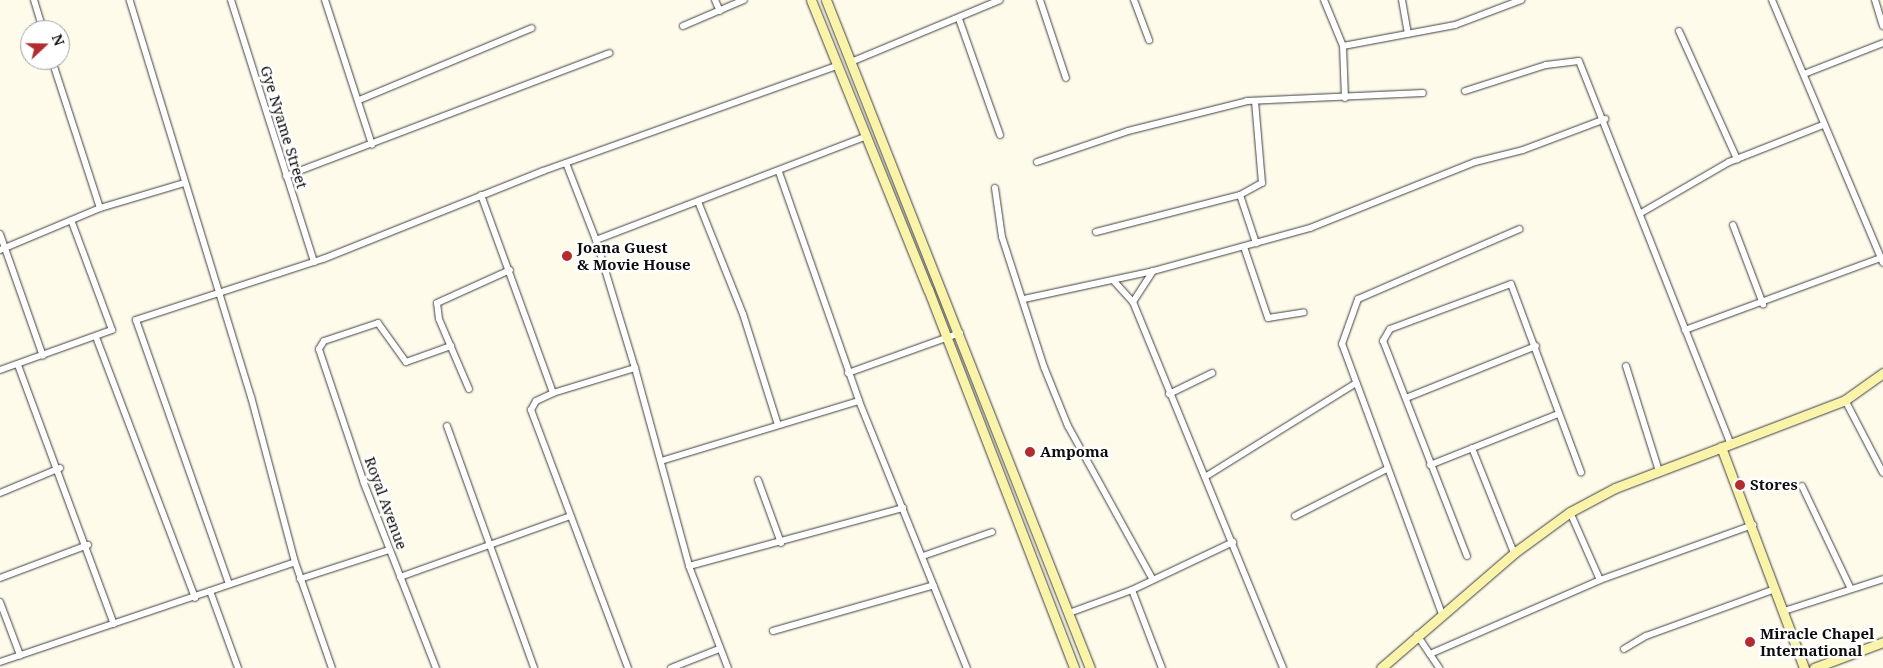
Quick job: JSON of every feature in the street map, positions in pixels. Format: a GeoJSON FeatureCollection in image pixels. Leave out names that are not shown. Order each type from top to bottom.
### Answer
{"type":"FeatureCollection","features":[{"type":"Feature","properties":{"kind":"street"},"geometry":{"type":"LineString","coordinates":[[34,0],[41,20]]}},
{"type":"Feature","properties":{"kind":"street"},"geometry":{"type":"LineString","coordinates":[[130,0],[278,491],[300,579],[332,668]]}},
{"type":"Feature","properties":{"kind":"street","name":"Gye Nyame Street"},"geometry":{"type":"LineString","coordinates":[[231,0],[314,262]]}},
{"type":"Feature","properties":{"kind":"street"},"geometry":{"type":"LineString","coordinates":[[325,0],[359,100],[372,145]]}},
{"type":"Feature","properties":{"kind":"street"},"geometry":{"type":"LineString","coordinates":[[715,0],[720,10]]}},
{"type":"Feature","properties":{"kind":"street"},"geometry":{"type":"LineString","coordinates":[[683,26],[744,0]]}},
{"type":"Feature","properties":{"kind":"street"},"geometry":{"type":"LineString","coordinates":[[811,0],[947,338],[1074,668]]}},
{"type":"Feature","properties":{"kind":"street"},"geometry":{"type":"LineString","coordinates":[[826,0],[960,333],[1090,668]]}},
{"type":"Feature","properties":{"kind":"street"},"geometry":{"type":"LineString","coordinates":[[851,62],[959,19],[1000,0]]}},
{"type":"Feature","properties":{"kind":"street"},"geometry":{"type":"LineString","coordinates":[[1040,0],[1066,78]]}},
{"type":"Feature","properties":{"kind":"street"},"geometry":{"type":"LineString","coordinates":[[1134,0],[1148,40]]}},
{"type":"Feature","properties":{"kind":"street"},"geometry":{"type":"LineString","coordinates":[[1324,0],[1344,46],[1345,98]]}},
{"type":"Feature","properties":{"kind":"street"},"geometry":{"type":"LineString","coordinates":[[1402,0],[1408,33]]}},
{"type":"Feature","properties":{"kind":"street"},"geometry":{"type":"LineString","coordinates":[[1344,46],[1456,25],[1521,0]]}},
{"type":"Feature","properties":{"kind":"street"},"geometry":{"type":"LineString","coordinates":[[1685,330],[1763,304],[1816,279],[1882,260],[1823,125],[1804,74],[1772,0]]}},
{"type":"Feature","properties":{"kind":"street"},"geometry":{"type":"LineString","coordinates":[[1874,0],[1883,26]]}},
{"type":"Feature","properties":{"kind":"street"},"geometry":{"type":"LineString","coordinates":[[959,19],[1000,135]]}},
{"type":"Feature","properties":{"kind":"street"},"geometry":{"type":"LineString","coordinates":[[359,100],[532,28]]}},
{"type":"Feature","properties":{"kind":"street"},"geometry":{"type":"LineString","coordinates":[[1679,31],[1737,159]]}},
{"type":"Feature","properties":{"kind":"street"},"geometry":{"type":"LineString","coordinates":[[1804,74],[1883,43]]}},
{"type":"Feature","properties":{"kind":"street"},"geometry":{"type":"LineString","coordinates":[[286,176],[372,145],[465,105],[609,53]]}},
{"type":"Feature","properties":{"kind":"street"},"geometry":{"type":"LineString","coordinates":[[1465,91],[1574,60],[1586,70],[1685,330],[1804,668]]}},
{"type":"Feature","properties":{"kind":"street"},"geometry":{"type":"LineString","coordinates":[[229,584],[136,320],[314,262],[566,163],[837,66]]}},
{"type":"Feature","properties":{"kind":"street"},"geometry":{"type":"LineString","coordinates":[[55,70],[100,208]]}},
{"type":"Feature","properties":{"kind":"street"},"geometry":{"type":"LineString","coordinates":[[1037,162],[1128,131],[1255,101],[1423,93]]}},
{"type":"Feature","properties":{"kind":"street"},"geometry":{"type":"LineString","coordinates":[[1096,232],[1240,195],[1262,183],[1265,177],[1255,101]]}},
{"type":"Feature","properties":{"kind":"street"},"geometry":{"type":"LineString","coordinates":[[1024,300],[1153,271],[1310,228],[1475,162],[1523,150],[1605,119]]}},
{"type":"Feature","properties":{"kind":"street"},"geometry":{"type":"LineString","coordinates":[[1641,213],[1737,159],[1823,125]]}},
{"type":"Feature","properties":{"kind":"street"},"geometry":{"type":"LineString","coordinates":[[596,240],[700,204],[865,137]]}},
{"type":"Feature","properties":{"kind":"street"},"geometry":{"type":"LineString","coordinates":[[566,163],[596,240],[635,368],[689,566],[719,650],[728,668]]}},
{"type":"Feature","properties":{"kind":"street"},"geometry":{"type":"LineString","coordinates":[[780,172],[848,373],[967,668]]}},
{"type":"Feature","properties":{"kind":"street"},"geometry":{"type":"LineString","coordinates":[[2,249],[100,208],[184,184]]}},
{"type":"Feature","properties":{"kind":"street"},"geometry":{"type":"LineString","coordinates":[[995,188],[1002,237],[1024,300],[1044,368],[1068,426],[1152,578]]}},
{"type":"Feature","properties":{"kind":"street"},"geometry":{"type":"LineString","coordinates":[[481,195],[510,270],[553,393]]}},
{"type":"Feature","properties":{"kind":"street"},"geometry":{"type":"LineString","coordinates":[[1240,195],[1256,243]]}},
{"type":"Feature","properties":{"kind":"street"},"geometry":{"type":"LineString","coordinates":[[700,204],[743,314],[778,425]]}},
{"type":"Feature","properties":{"kind":"street"},"geometry":{"type":"LineString","coordinates":[[0,370],[112,330],[71,220]]}},
{"type":"Feature","properties":{"kind":"street"},"geometry":{"type":"LineString","coordinates":[[1733,225],[1763,304]]}},
{"type":"Feature","properties":{"kind":"street"},"geometry":{"type":"LineString","coordinates":[[1442,614],[1342,344],[1358,299],[1520,229]]}},
{"type":"Feature","properties":{"kind":"street"},"geometry":{"type":"LineString","coordinates":[[0,234],[2,249],[43,356]]}},
{"type":"Feature","properties":{"kind":"street"},"geometry":{"type":"LineString","coordinates":[[1244,247],[1268,318],[1304,312]]}},
{"type":"Feature","properties":{"kind":"street"},"geometry":{"type":"LineString","coordinates":[[470,388],[451,346],[437,303],[510,270]]}},
{"type":"Feature","properties":{"kind":"street"},"geometry":{"type":"LineString","coordinates":[[1133,302],[1153,271]]}},
{"type":"Feature","properties":{"kind":"street"},"geometry":{"type":"LineString","coordinates":[[1113,280],[1133,302],[1169,394],[1233,542],[1283,668]]}},
{"type":"Feature","properties":{"kind":"street"},"geometry":{"type":"LineString","coordinates":[[1467,556],[1383,341],[1390,329],[1506,284],[1514,288],[1536,346],[1558,414],[1581,472]]}},
{"type":"Feature","properties":{"kind":"street","name":"Royal Avenue"},"geometry":{"type":"LineString","coordinates":[[436,668],[390,550],[320,344],[378,324],[406,362],[451,346]]}},
{"type":"Feature","properties":{"kind":"street"},"geometry":{"type":"LineString","coordinates":[[848,373],[960,333]]}},
{"type":"Feature","properties":{"kind":"street"},"geometry":{"type":"LineString","coordinates":[[96,337],[195,598]]}},
{"type":"Feature","properties":{"kind":"street"},"geometry":{"type":"LineString","coordinates":[[1406,398],[1536,346]]}},
{"type":"Feature","properties":{"kind":"street"},"geometry":{"type":"LineString","coordinates":[[18,365],[60,468],[114,624]]}},
{"type":"Feature","properties":{"kind":"street"},"geometry":{"type":"LineString","coordinates":[[1626,366],[1659,471]]}},
{"type":"Feature","properties":{"kind":"street"},"geometry":{"type":"LineString","coordinates":[[628,668],[531,410],[536,401],[553,393],[635,368]]}},
{"type":"Feature","properties":{"kind":"street"},"geometry":{"type":"LineString","coordinates":[[1169,394],[1212,373]]}},
{"type":"Feature","properties":{"kind":"street"},"geometry":{"type":"LineString","coordinates":[[1381,668],[1514,553],[1570,512],[1615,488],[1845,400],[1883,373]]}},
{"type":"Feature","properties":{"kind":"street"},"geometry":{"type":"LineString","coordinates":[[1205,477],[1356,382]]}},
{"type":"Feature","properties":{"kind":"street"},"geometry":{"type":"LineString","coordinates":[[1845,400],[1883,473]]}},
{"type":"Feature","properties":{"kind":"street"},"geometry":{"type":"LineString","coordinates":[[661,461],[859,401]]}},
{"type":"Feature","properties":{"kind":"street"},"geometry":{"type":"LineString","coordinates":[[1430,465],[1558,414]]}},
{"type":"Feature","properties":{"kind":"street"},"geometry":{"type":"LineString","coordinates":[[446,426],[488,547],[534,668]]}},
{"type":"Feature","properties":{"kind":"street"},"geometry":{"type":"LineString","coordinates":[[1472,448],[1514,553]]}},
{"type":"Feature","properties":{"kind":"street"},"geometry":{"type":"LineString","coordinates":[[0,493],[60,468]]}},
{"type":"Feature","properties":{"kind":"street"},"geometry":{"type":"LineString","coordinates":[[1295,516],[1387,468]]}},
{"type":"Feature","properties":{"kind":"street"},"geometry":{"type":"LineString","coordinates":[[758,480],[780,543]]}},
{"type":"Feature","properties":{"kind":"street"},"geometry":{"type":"LineString","coordinates":[[1802,486],[1850,589]]}},
{"type":"Feature","properties":{"kind":"street"},"geometry":{"type":"LineString","coordinates":[[689,566],[780,543],[903,508]]}},
{"type":"Feature","properties":{"kind":"street"},"geometry":{"type":"LineString","coordinates":[[1570,512],[1600,580]]}},
{"type":"Feature","properties":{"kind":"street"},"geometry":{"type":"LineString","coordinates":[[400,577],[570,516]]}},
{"type":"Feature","properties":{"kind":"street"},"geometry":{"type":"LineString","coordinates":[[1430,654],[1600,580],[1753,525]]}},
{"type":"Feature","properties":{"kind":"street"},"geometry":{"type":"LineString","coordinates":[[923,556],[992,532]]}},
{"type":"Feature","properties":{"kind":"street"},"geometry":{"type":"LineString","coordinates":[[1068,613],[1132,590],[1152,578],[1233,542]]}},
{"type":"Feature","properties":{"kind":"street"},"geometry":{"type":"LineString","coordinates":[[0,578],[88,545]]}},
{"type":"Feature","properties":{"kind":"street"},"geometry":{"type":"LineString","coordinates":[[300,579],[390,550]]}},
{"type":"Feature","properties":{"kind":"street"},"geometry":{"type":"LineString","coordinates":[[0,662],[195,598],[229,584],[295,562]]}},
{"type":"Feature","properties":{"kind":"street"},"geometry":{"type":"LineString","coordinates":[[1784,611],[1883,579]]}},
{"type":"Feature","properties":{"kind":"street"},"geometry":{"type":"LineString","coordinates":[[773,631],[934,584]]}},
{"type":"Feature","properties":{"kind":"street"},"geometry":{"type":"LineString","coordinates":[[1624,649],[1646,636],[1775,589]]}},
{"type":"Feature","properties":{"kind":"street"},"geometry":{"type":"LineString","coordinates":[[1132,590],[1162,668]]}},
{"type":"Feature","properties":{"kind":"street"},"geometry":{"type":"LineString","coordinates":[[210,591],[238,668]]}},
{"type":"Feature","properties":{"kind":"street"},"geometry":{"type":"LineString","coordinates":[[0,602],[20,655]]}},
{"type":"Feature","properties":{"kind":"street"},"geometry":{"type":"LineString","coordinates":[[1418,635],[1439,668]]}},
{"type":"Feature","properties":{"kind":"street"},"geometry":{"type":"LineString","coordinates":[[1814,668],[1883,642]]}},
{"type":"Feature","properties":{"kind":"street"},"geometry":{"type":"LineString","coordinates":[[671,668],[719,650]]}},
{"type":"Feature","properties":{"kind":"place","name":"Joana Guest & Movie House"},"geometry":{"type":"Point","coordinates":[567,256]}},
{"type":"Feature","properties":{"kind":"place","name":"Ampoma"},"geometry":{"type":"Point","coordinates":[1030,452]}},
{"type":"Feature","properties":{"kind":"place","name":"Stores"},"geometry":{"type":"Point","coordinates":[1740,485]}},
{"type":"Feature","properties":{"kind":"place","name":"Miracle Chapel International"},"geometry":{"type":"Point","coordinates":[1750,642]}}]}
